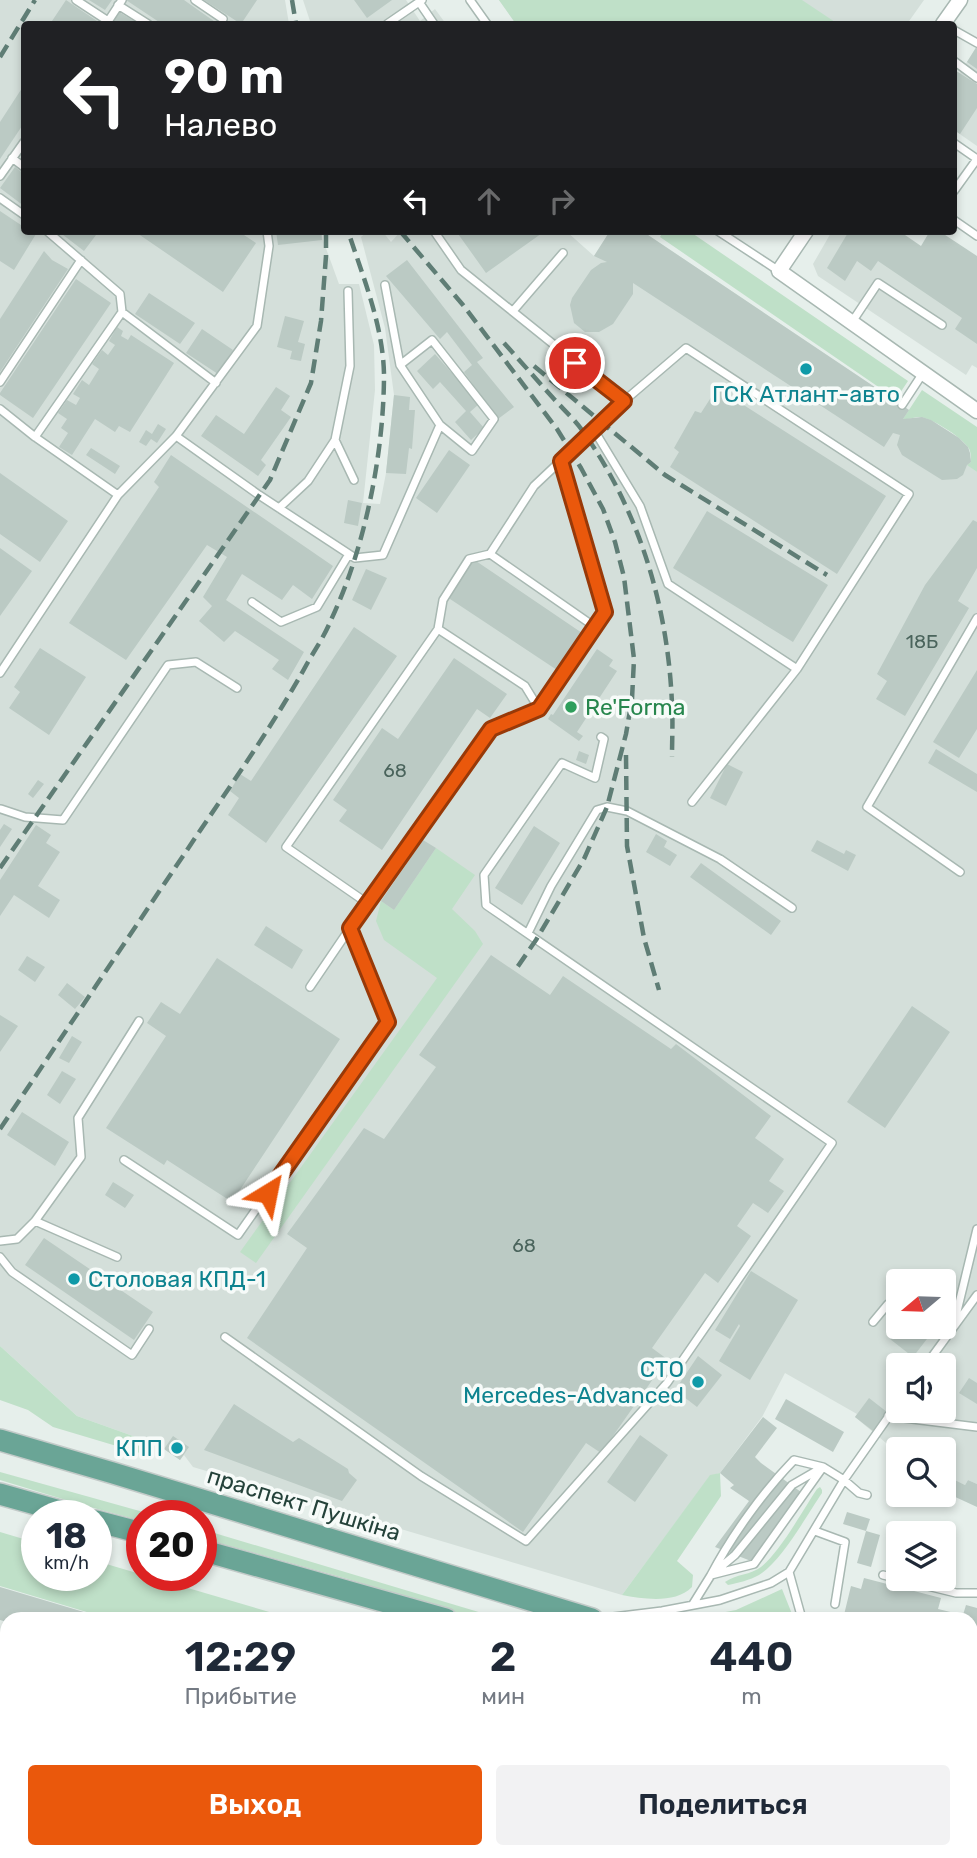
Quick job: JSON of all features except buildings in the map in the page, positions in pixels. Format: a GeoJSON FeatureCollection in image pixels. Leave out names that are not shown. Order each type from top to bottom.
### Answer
{"type":"FeatureCollection","features":[{"type":"Feature","properties":{"kind":"main road","name":"праспект Пушкіна"},"geometry":{"type":"LineString","coordinates":[[0,1440],[571,1612]]}},
{"type":"Feature","properties":{"kind":"main road"},"geometry":{"type":"LineString","coordinates":[[0,1494],[21,1500]]}},
{"type":"Feature","properties":{"kind":"main road"},"geometry":{"type":"LineString","coordinates":[[217,1555],[421,1612]]}},
{"type":"Feature","properties":{"kind":"street"},"geometry":{"type":"LineString","coordinates":[[950,21],[960,0]]}},
{"type":"Feature","properties":{"kind":"street"},"geometry":{"type":"LineString","coordinates":[[803,235],[779,271],[977,411]]}},
{"type":"Feature","properties":{"kind":"lane"},"geometry":{"type":"LineString","coordinates":[[76,0],[104,21]]}},
{"type":"Feature","properties":{"kind":"lane"},"geometry":{"type":"LineString","coordinates":[[195,0],[223,19]]}},
{"type":"Feature","properties":{"kind":"lane"},"geometry":{"type":"LineString","coordinates":[[470,0],[484,21]]}},
{"type":"Feature","properties":{"kind":"lane"},"geometry":{"type":"LineString","coordinates":[[391,21],[420,1],[432,21]]}},
{"type":"Feature","properties":{"kind":"lane"},"geometry":{"type":"LineString","coordinates":[[108,21],[120,3],[144,21]]}},
{"type":"Feature","properties":{"kind":"lane"},"geometry":{"type":"LineString","coordinates":[[957,31],[977,43]]}},
{"type":"Feature","properties":{"kind":"lane"},"geometry":{"type":"LineString","coordinates":[[957,63],[977,78]]}},
{"type":"Feature","properties":{"kind":"lane"},"geometry":{"type":"LineString","coordinates":[[957,144],[977,159],[957,187]]}},
{"type":"Feature","properties":{"kind":"lane"},"geometry":{"type":"LineString","coordinates":[[0,176],[21,146]]}},
{"type":"Feature","properties":{"kind":"lane"},"geometry":{"type":"LineString","coordinates":[[12,159],[21,165]]}},
{"type":"Feature","properties":{"kind":"lane"},"geometry":{"type":"LineString","coordinates":[[0,198],[21,213]]}},
{"type":"Feature","properties":{"kind":"lane"},"geometry":{"type":"LineString","coordinates":[[957,222],[977,236]]}},
{"type":"Feature","properties":{"kind":"lane"},"geometry":{"type":"LineString","coordinates":[[35,437],[122,312],[120,293],[52,235]]}},
{"type":"Feature","properties":{"kind":"lane"},"geometry":{"type":"LineString","coordinates":[[0,673],[118,495],[176,436],[257,326],[269,246],[268,235]]}},
{"type":"Feature","properties":{"kind":"lane"},"geometry":{"type":"LineString","coordinates":[[437,235],[461,270],[624,401]]}},
{"type":"Feature","properties":{"kind":"lane"},"geometry":{"type":"LineString","coordinates":[[724,235],[779,271]]}},
{"type":"Feature","properties":{"kind":"lane"},"geometry":{"type":"LineString","coordinates":[[513,312],[563,253]]}},
{"type":"Feature","properties":{"kind":"lane"},"geometry":{"type":"LineString","coordinates":[[0,382],[81,260]]}},
{"type":"Feature","properties":{"kind":"lane"},"geometry":{"type":"LineString","coordinates":[[852,323],[878,283],[942,325]]}},
{"type":"Feature","properties":{"kind":"lane"},"geometry":{"type":"LineString","coordinates":[[385,285],[400,365],[440,425],[472,451],[494,419],[432,340],[400,365]]}},
{"type":"Feature","properties":{"kind":"lane"},"geometry":{"type":"LineString","coordinates":[[279,508],[308,481],[335,440],[350,366],[348,291]]}},
{"type":"Feature","properties":{"kind":"lane"},"geometry":{"type":"LineString","coordinates":[[122,312],[216,383]]}},
{"type":"Feature","properties":{"kind":"lane"},"geometry":{"type":"LineString","coordinates":[[367,903],[286,847],[438,629],[443,600],[469,559],[490,554],[534,486],[624,401],[686,348],[909,494],[797,668],[692,802]]}},
{"type":"Feature","properties":{"kind":"lane"},"geometry":{"type":"LineString","coordinates":[[902,405],[923,373]]}},
{"type":"Feature","properties":{"kind":"lane"},"geometry":{"type":"LineString","coordinates":[[0,409],[118,495]]}},
{"type":"Feature","properties":{"kind":"lane"},"geometry":{"type":"LineString","coordinates":[[176,436],[355,558],[383,555],[440,425]]}},
{"type":"Feature","properties":{"kind":"lane"},"geometry":{"type":"LineString","coordinates":[[594,430],[640,506],[668,584],[797,668]]}},
{"type":"Feature","properties":{"kind":"lane"},"geometry":{"type":"LineString","coordinates":[[335,440],[354,480]]}},
{"type":"Feature","properties":{"kind":"lane"},"geometry":{"type":"LineString","coordinates":[[310,987],[491,729],[539,709],[605,612],[561,461]]}},
{"type":"Feature","properties":{"kind":"lane"},"geometry":{"type":"LineString","coordinates":[[252,602],[281,622],[317,607],[349,554]]}},
{"type":"Feature","properties":{"kind":"lane"},"geometry":{"type":"LineString","coordinates":[[490,554],[595,627]]}},
{"type":"Feature","properties":{"kind":"lane"},"geometry":{"type":"LineString","coordinates":[[960,872],[867,807],[977,618]]}},
{"type":"Feature","properties":{"kind":"lane"},"geometry":{"type":"LineString","coordinates":[[438,629],[525,686],[539,709]]}},
{"type":"Feature","properties":{"kind":"lane"},"geometry":{"type":"LineString","coordinates":[[0,809],[25,817],[63,820],[168,665],[196,662],[237,688]]}},
{"type":"Feature","properties":{"kind":"lane"},"geometry":{"type":"LineString","coordinates":[[225,1337],[421,1476],[526,1541],[667,1383],[832,1143],[486,905],[484,875],[562,763],[595,778],[604,739],[601,737]]}},
{"type":"Feature","properties":{"kind":"lane"},"geometry":{"type":"LineString","coordinates":[[528,933],[551,886],[597,810],[607,807],[627,811],[720,859],[792,908]]}},
{"type":"Feature","properties":{"kind":"lane"},"geometry":{"type":"LineString","coordinates":[[124,1160],[237,1236],[388,1022],[350,928]]}},
{"type":"Feature","properties":{"kind":"lane"},"geometry":{"type":"LineString","coordinates":[[0,1241],[17,1239],[35,1221],[81,1157],[78,1118],[139,1021]]}},
{"type":"Feature","properties":{"kind":"lane"},"geometry":{"type":"LineString","coordinates":[[35,1221],[117,1257]]}},
{"type":"Feature","properties":{"kind":"lane"},"geometry":{"type":"LineString","coordinates":[[956,1316],[977,1230]]}},
{"type":"Feature","properties":{"kind":"lane"},"geometry":{"type":"LineString","coordinates":[[0,1256],[12,1272],[132,1355],[149,1329]]}},
{"type":"Feature","properties":{"kind":"lane"},"geometry":{"type":"LineString","coordinates":[[956,1324],[977,1295]]}},
{"type":"Feature","properties":{"kind":"lane"},"geometry":{"type":"LineString","coordinates":[[873,1322],[886,1306]]}},
{"type":"Feature","properties":{"kind":"lane"},"geometry":{"type":"LineString","coordinates":[[654,1612],[745,1593],[771,1583],[789,1572],[844,1480],[886,1419]]}},
{"type":"Feature","properties":{"kind":"lane"},"geometry":{"type":"LineString","coordinates":[[945,1423],[977,1427]]}},
{"type":"Feature","properties":{"kind":"lane"},"geometry":{"type":"LineString","coordinates":[[693,1604],[724,1551],[779,1476],[794,1460],[823,1467],[859,1493],[867,1495]]}},
{"type":"Feature","properties":{"kind":"lane"},"geometry":{"type":"LineString","coordinates":[[711,1575],[735,1555],[792,1485],[823,1467]]}},
{"type":"Feature","properties":{"kind":"lane"},"geometry":{"type":"LineString","coordinates":[[711,1575],[754,1564],[823,1467]]}},
{"type":"Feature","properties":{"kind":"lane"},"geometry":{"type":"LineString","coordinates":[[815,1531],[845,1542],[835,1604]]}},
{"type":"Feature","properties":{"kind":"lane"},"geometry":{"type":"LineString","coordinates":[[789,1572],[800,1612]]}},
{"type":"Feature","properties":{"kind":"lane"},"geometry":{"type":"LineString","coordinates":[[883,1575],[956,1593],[977,1593]]}},
{"type":"Feature","properties":{"kind":"shaded area"},"geometry":{"type":"Polygon","coordinates":[[[0,0],[285,0],[288,21],[21,21],[21,235],[322,235],[339,284],[359,284],[374,345],[375,390],[363,503],[380,504],[394,395],[385,328],[361,237],[363,235],[385,235],[391,242],[397,235],[570,235],[594,256],[607,235],[648,235],[909,410],[904,418],[910,420],[922,417],[931,420],[959,438],[968,447],[971,462],[968,465],[977,472],[977,1484],[968,1480],[965,1485],[956,1480],[956,1437],[886,1437],[886,1443],[855,1417],[857,1414],[785,1373],[762,1417],[720,1473],[710,1476],[622,1595],[193,1467],[184,1455],[180,1460],[147,1441],[77,1416],[0,1346],[0,0]]]}},
{"type":"Feature","properties":{"kind":"shaded area"},"geometry":{"type":"Polygon","coordinates":[[[303,0],[406,0],[420,21],[310,21],[303,0]]]}},
{"type":"Feature","properties":{"kind":"shaded area"},"geometry":{"type":"Polygon","coordinates":[[[499,0],[924,0],[909,21],[514,21],[499,0]]]}},
{"type":"Feature","properties":{"kind":"shaded area"},"geometry":{"type":"Polygon","coordinates":[[[435,9],[444,21],[420,21],[435,9]]]}},
{"type":"Feature","properties":{"kind":"shaded area"},"geometry":{"type":"Polygon","coordinates":[[[977,46],[977,146],[957,132],[957,72],[960,73],[977,46]]]}},
{"type":"Feature","properties":{"kind":"shaded area"},"geometry":{"type":"Polygon","coordinates":[[[830,235],[898,235],[977,284],[977,368],[972,365],[966,375],[818,276],[813,264],[830,235]]]}},
{"type":"Feature","properties":{"kind":"green space"},"geometry":{"type":"Polygon","coordinates":[[[499,0],[802,0],[834,21],[514,21],[499,0]]]}},
{"type":"Feature","properties":{"kind":"green space"},"geometry":{"type":"Polygon","coordinates":[[[695,235],[908,381],[896,399],[660,237],[695,235]]]}},
{"type":"Feature","properties":{"kind":"green space"},"geometry":{"type":"Polygon","coordinates":[[[922,390],[977,427],[977,472],[967,465],[971,462],[968,448],[952,433],[925,418],[903,419],[922,390]]]}},
{"type":"Feature","properties":{"kind":"green space"},"geometry":{"type":"Polygon","coordinates":[[[436,848],[475,875],[452,909],[475,931],[483,944],[256,1263],[240,1252],[437,978],[384,940],[376,921],[381,901],[394,910],[436,848]]]}},
{"type":"Feature","properties":{"kind":"green space"},"geometry":{"type":"Polygon","coordinates":[[[0,1346],[77,1416],[147,1441],[140,1453],[53,1427],[28,1410],[0,1400],[0,1346]]]}},
{"type":"Feature","properties":{"kind":"green space"},"geometry":{"type":"Polygon","coordinates":[[[0,1472],[100,1500],[66,1500],[0,1480],[0,1472]]]}},
{"type":"Feature","properties":{"kind":"green space"},"geometry":{"type":"Polygon","coordinates":[[[720,1473],[721,1496],[677,1561],[693,1575],[692,1587],[668,1598],[649,1599],[622,1595],[710,1475],[720,1473]]]}},
{"type":"Feature","properties":{"kind":"green space"},"geometry":{"type":"Polygon","coordinates":[[[820,1487],[822,1493],[776,1560],[759,1575],[728,1585],[725,1582],[757,1570],[768,1560],[820,1487]]]}},
{"type":"Feature","properties":{"kind":"green space"},"geometry":{"type":"Polygon","coordinates":[[[112,1503],[126,1507],[126,1517],[112,1513],[112,1503]]]}},
{"type":"Feature","properties":{"kind":"green space"},"geometry":{"type":"Polygon","coordinates":[[[0,1532],[21,1538],[21,1591],[112,1591],[112,1566],[126,1570],[126,1591],[198,1591],[269,1612],[87,1612],[0,1586],[0,1532]]]}},
{"type":"Feature","properties":{"kind":"green space"},"geometry":{"type":"Polygon","coordinates":[[[217,1534],[479,1612],[454,1612],[217,1542],[217,1534]]]}},
{"type":"Feature","properties":{"kind":"green space"},"geometry":{"type":"Polygon","coordinates":[[[782,1589],[791,1612],[725,1612],[736,1610],[782,1589]]]}},
{"type":"Feature","properties":{"kind":"railway"},"geometry":{"type":"LineString","coordinates":[[22,21],[35,0]]}},
{"type":"Feature","properties":{"kind":"railway"},"geometry":{"type":"LineString","coordinates":[[292,0],[296,21]]}},
{"type":"Feature","properties":{"kind":"railway"},"geometry":{"type":"LineString","coordinates":[[0,57],[21,23]]}},
{"type":"Feature","properties":{"kind":"railway"},"geometry":{"type":"LineString","coordinates":[[0,868],[270,480],[311,383],[321,321],[326,235]]}},
{"type":"Feature","properties":{"kind":"railway"},"geometry":{"type":"LineString","coordinates":[[0,1129],[264,735],[329,626],[343,592],[354,562],[370,500],[380,436],[384,374],[376,319],[349,235]]}},
{"type":"Feature","properties":{"kind":"railway"},"geometry":{"type":"LineString","coordinates":[[403,235],[463,305],[557,429],[603,509],[624,577],[634,659],[632,699],[607,807],[584,859],[514,972]]}},
{"type":"Feature","properties":{"kind":"railway"},"geometry":{"type":"LineString","coordinates":[[504,343],[582,430],[620,493],[634,526],[647,560],[664,631],[672,704],[672,757]]}},
{"type":"Feature","properties":{"kind":"railway"},"geometry":{"type":"LineString","coordinates":[[534,366],[665,475],[827,575]]}},
{"type":"Feature","properties":{"kind":"railway"},"geometry":{"type":"LineString","coordinates":[[626,755],[627,846],[644,938],[659,990]]}},
{"type":"Feature","properties":{"kind":"place","name":"ГСК Атлант-авто"},"geometry":{"type":"Point","coordinates":[806,369]}},
{"type":"Feature","properties":{"kind":"place","name":"Re'Forma"},"geometry":{"type":"Point","coordinates":[571,707]}},
{"type":"Feature","properties":{"kind":"place","name":"Столовая КПД-1"},"geometry":{"type":"Point","coordinates":[74,1279]}},
{"type":"Feature","properties":{"kind":"place","name":"СТО Mercedes-Advanced"},"geometry":{"type":"Point","coordinates":[698,1382]}},
{"type":"Feature","properties":{"kind":"place","name":"КПП"},"geometry":{"type":"Point","coordinates":[177,1448]}},
{"type":"Feature","properties":{"kind":"route"},"geometry":{"type":"LineString","coordinates":[[268,1193],[388,1022],[350,928],[491,729],[539,709],[605,612],[561,461],[624,401],[575,363]]}}]}
